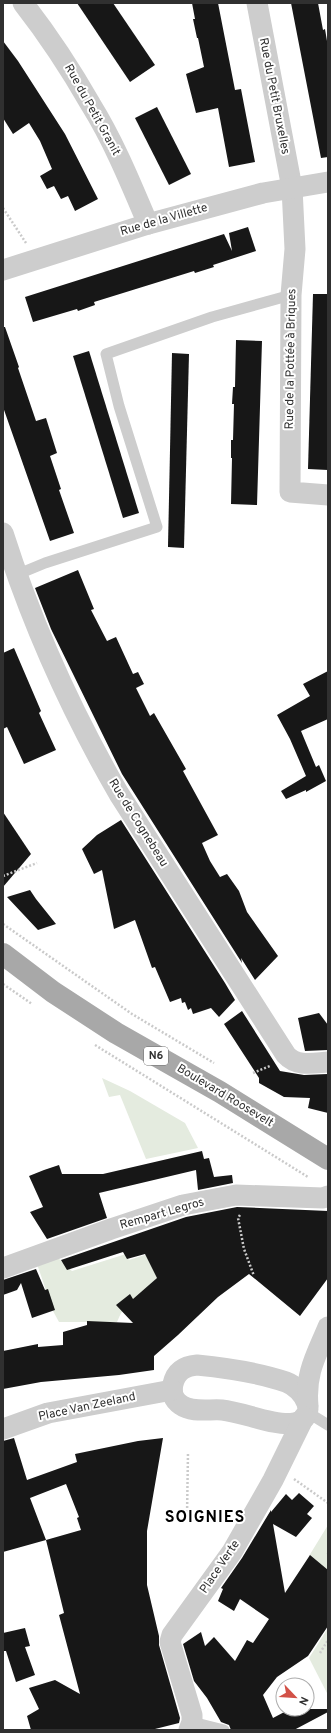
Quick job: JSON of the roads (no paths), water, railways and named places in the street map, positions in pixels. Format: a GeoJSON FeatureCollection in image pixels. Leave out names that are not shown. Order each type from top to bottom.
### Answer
{"type":"FeatureCollection","features":[{"type":"Feature","properties":{"kind":"main road","name":"Boulevard Roosevelt"},"geometry":{"type":"LineString","coordinates":[[3,954],[72,1005],[116,1033],[220,1092],[328,1158]]}},
{"type":"Feature","properties":{"kind":"street","name":"Rue du Petit Granit"},"geometry":{"type":"LineString","coordinates":[[23,3],[61,56],[92,106],[122,164],[148,224]]}},
{"type":"Feature","properties":{"kind":"street","name":"Rue du Petit Bruxelles"},"geometry":{"type":"LineString","coordinates":[[257,3],[292,188]]}},
{"type":"Feature","properties":{"kind":"street","name":"Rue de la Villette"},"geometry":{"type":"LineString","coordinates":[[3,270],[33,259],[148,224],[263,193],[328,182]]}},
{"type":"Feature","properties":{"kind":"street","name":"Rue de la Pottée à Briques"},"geometry":{"type":"LineString","coordinates":[[292,188],[295,249],[291,295],[290,492],[328,495]]}},
{"type":"Feature","properties":{"kind":"street","name":"Rue de Cognebeau"},"geometry":{"type":"LineString","coordinates":[[3,533],[16,575],[36,627],[55,670],[101,763],[119,794],[286,1055],[292,1062],[297,1063],[328,1062]]}},
{"type":"Feature","properties":{"kind":"street","name":"Rempart Legros"},"geometry":{"type":"LineString","coordinates":[[3,1268],[111,1228],[183,1205],[236,1195],[323,1198],[328,1196]]}},
{"type":"Feature","properties":{"kind":"street"},"geometry":{"type":"LineString","coordinates":[[306,1411],[305,1396],[290,1384],[233,1369],[197,1364],[189,1366],[182,1369],[176,1375],[172,1390],[172,1394],[179,1404],[190,1409],[223,1410],[283,1423],[295,1423],[306,1411],[307,1384],[312,1365],[328,1327]]}},
{"type":"Feature","properties":{"kind":"street"},"geometry":{"type":"LineString","coordinates":[[290,1384],[300,1381],[312,1365]]}},
{"type":"Feature","properties":{"kind":"street","name":"Place Van Zeeland"},"geometry":{"type":"LineString","coordinates":[[3,1429],[48,1413],[172,1390]]}},
{"type":"Feature","properties":{"kind":"street","name":"Place Verte"},"geometry":{"type":"LineString","coordinates":[[190,1726],[192,1715],[170,1642],[172,1635],[232,1552],[279,1468],[306,1411]]}},
{"type":"Feature","properties":{"kind":"lane"},"geometry":{"type":"LineString","coordinates":[[16,575],[45,563],[156,527],[119,406],[106,354],[212,317],[291,295]]}},
{"type":"Feature","properties":{"kind":"lane"},"geometry":{"type":"LineString","coordinates":[[306,1411],[328,1425]]}},
{"type":"Feature","properties":{"kind":"lane"},"geometry":{"type":"LineString","coordinates":[[190,1726],[224,1730]]}},
{"type":"Feature","properties":{"kind":"district","name":"SOIGNIES"},"geometry":{"type":"Point","coordinates":[205,1518]}}]}
